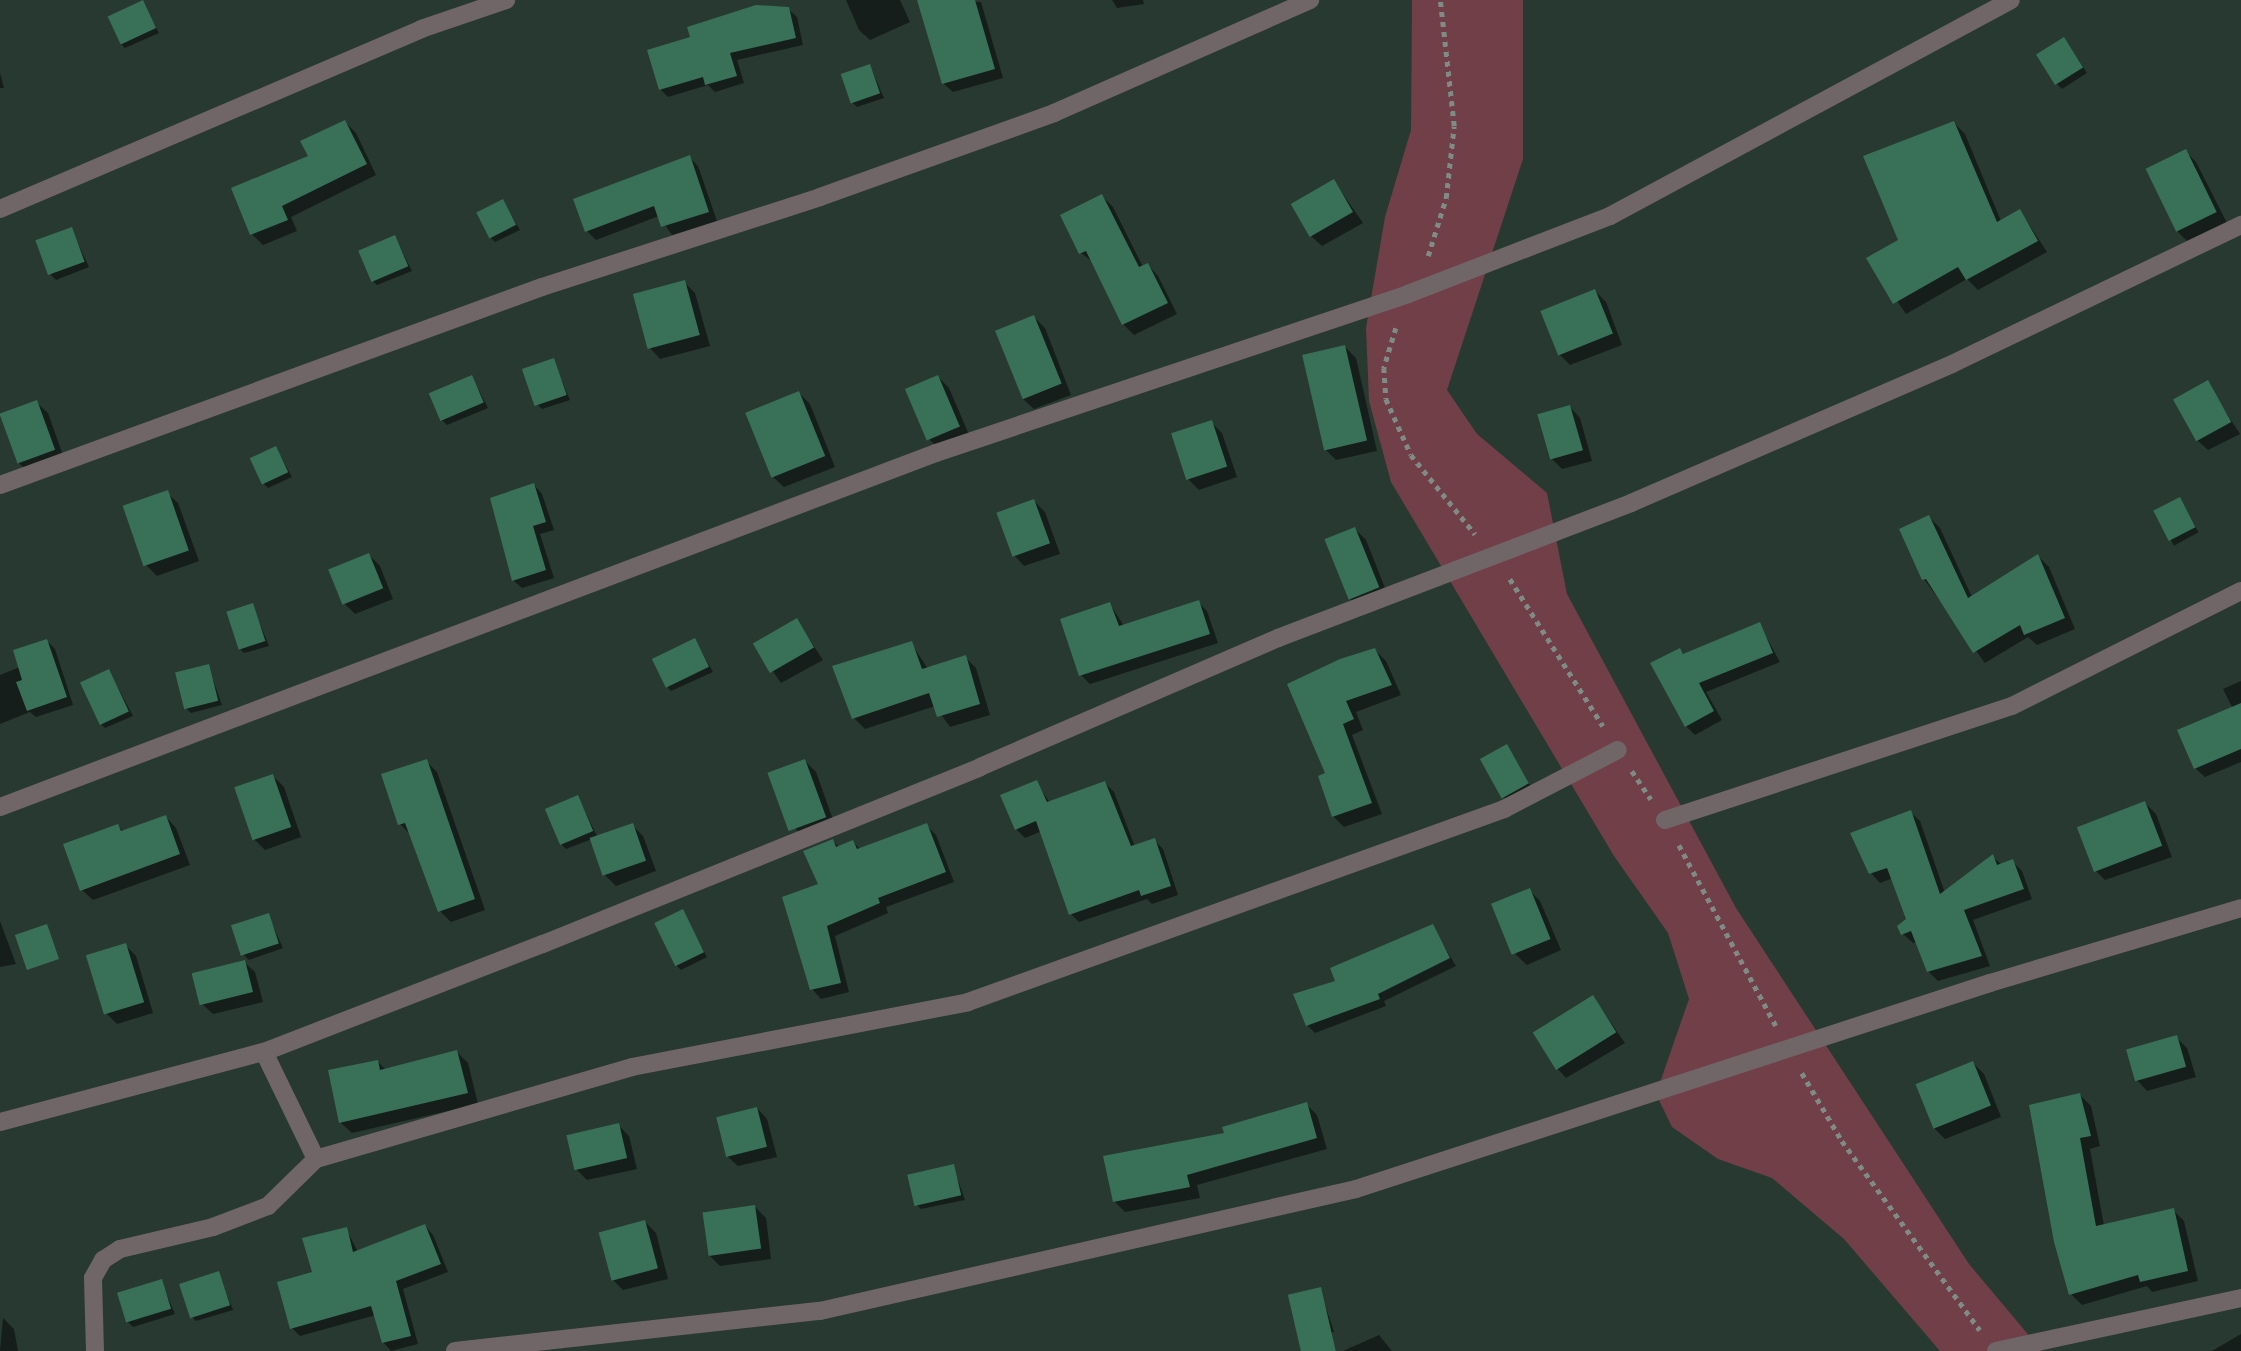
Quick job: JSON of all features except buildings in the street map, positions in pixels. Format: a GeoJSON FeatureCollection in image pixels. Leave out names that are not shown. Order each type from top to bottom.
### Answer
{"type":"FeatureCollection","features":[{"type":"Feature","properties":{"kind":"street"},"geometry":{"type":"LineString","coordinates":[[0,209],[421,29],[506,0]]}},
{"type":"Feature","properties":{"kind":"street"},"geometry":{"type":"LineString","coordinates":[[0,485],[542,287],[820,197],[1054,113],[1310,0]]}},
{"type":"Feature","properties":{"kind":"street"},"geometry":{"type":"LineString","coordinates":[[0,807],[936,453],[1408,293],[1610,216],[2011,0]]}},
{"type":"Feature","properties":{"kind":"street"},"geometry":{"type":"LineString","coordinates":[[0,1122],[264,1052],[967,772],[1278,638],[1496,557],[1952,364],[2241,225]]}},
{"type":"Feature","properties":{"kind":"street"},"geometry":{"type":"LineString","coordinates":[[1665,820],[2012,706],[2241,591]]}},
{"type":"Feature","properties":{"kind":"street"},"geometry":{"type":"LineString","coordinates":[[95,1351],[93,1278],[103,1260],[120,1249],[213,1227],[268,1206],[316,1159],[632,1067],[968,1002],[1504,809],[1618,750]]}},
{"type":"Feature","properties":{"kind":"street"},"geometry":{"type":"LineString","coordinates":[[455,1351],[820,1311],[1356,1189],[1790,1052],[1990,984],[2241,908]]}},
{"type":"Feature","properties":{"kind":"street"},"geometry":{"type":"LineString","coordinates":[[264,1052],[316,1159]]}},
{"type":"Feature","properties":{"kind":"street"},"geometry":{"type":"LineString","coordinates":[[1992,1345],[2241,1298]]}},
{"type":"Feature","properties":{"kind":"path"},"geometry":{"type":"LineString","coordinates":[[1440,0],[1454,126],[1446,198],[1433,247],[1408,293],[1384,368],[1386,400],[1411,455],[1496,557],[1665,820],[1790,1052],[1842,1141],[1992,1345]]}},
{"type":"Feature","properties":{"kind":"shaded area"},"geometry":{"type":"Polygon","coordinates":[[[1412,0],[1523,0],[1523,159],[1447,390],[1477,434],[1547,493],[1567,594],[1736,908],[1969,1264],[2042,1351],[1940,1351],[1844,1239],[1772,1178],[1718,1159],[1672,1127],[1656,1094],[1689,999],[1668,933],[1614,856],[1391,482],[1369,401],[1366,328],[1385,217],[1411,130],[1412,0]]]}}]}
